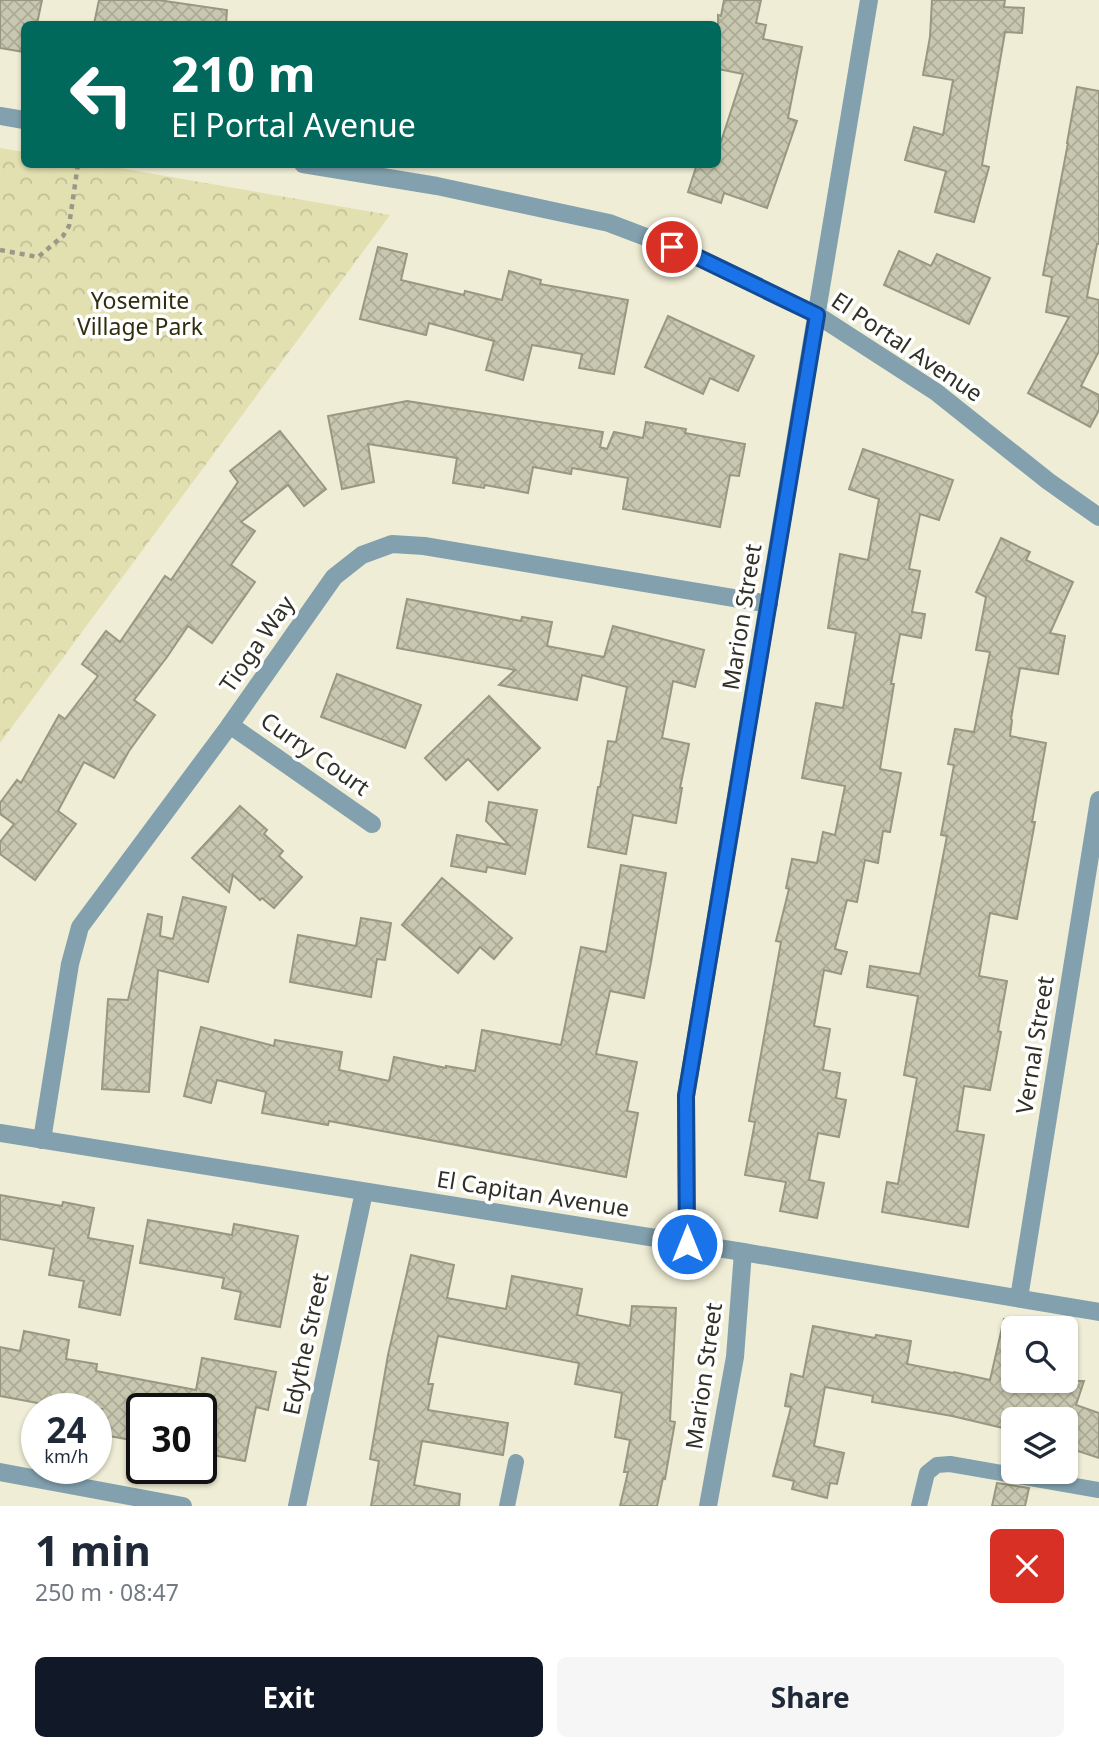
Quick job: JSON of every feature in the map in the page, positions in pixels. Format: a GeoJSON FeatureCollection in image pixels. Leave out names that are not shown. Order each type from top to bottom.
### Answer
{"type":"FeatureCollection","features":[{"type":"Feature","properties":{"kind":"street","name":"Marion Street"},"geometry":{"type":"LineString","coordinates":[[687,1244],[686,1096],[869,0]]}},
{"type":"Feature","properties":{"kind":"street"},"geometry":{"type":"LineString","coordinates":[[0,116],[21,120]]}},
{"type":"Feature","properties":{"kind":"street","name":"El Portal Avenue"},"geometry":{"type":"LineString","coordinates":[[327,168],[437,186],[609,223],[693,255],[817,315],[936,392],[1048,481],[1099,517]]}},
{"type":"Feature","properties":{"kind":"street","name":"Tioga Way"},"geometry":{"type":"LineString","coordinates":[[42,1140],[70,964],[80,927],[230,725],[334,578],[362,555],[392,544],[425,546],[769,604]]}},
{"type":"Feature","properties":{"kind":"street","name":"Curry Court"},"geometry":{"type":"LineString","coordinates":[[230,725],[372,824]]}},
{"type":"Feature","properties":{"kind":"street","name":"Vernal Street"},"geometry":{"type":"LineString","coordinates":[[1019,1297],[1099,800]]}},
{"type":"Feature","properties":{"kind":"street","name":"El Capitan Avenue"},"geometry":{"type":"LineString","coordinates":[[0,1133],[744,1252],[1099,1312]]}},
{"type":"Feature","properties":{"kind":"street","name":"Edythe Street"},"geometry":{"type":"LineString","coordinates":[[297,1506],[364,1192]]}},
{"type":"Feature","properties":{"kind":"street","name":"Marion Street"},"geometry":{"type":"LineString","coordinates":[[708,1506],[735,1357],[744,1252]]}},
{"type":"Feature","properties":{"kind":"street"},"geometry":{"type":"LineString","coordinates":[[0,1472],[183,1506]]}},
{"type":"Feature","properties":{"kind":"lane"},"geometry":{"type":"LineString","coordinates":[[507,1506],[516,1462]]}},
{"type":"Feature","properties":{"kind":"lane"},"geometry":{"type":"LineString","coordinates":[[919,1506],[927,1473],[937,1465],[950,1464],[1099,1490]]}},
{"type":"Feature","properties":{"kind":"path"},"geometry":{"type":"LineString","coordinates":[[0,250],[38,257],[63,236],[69,226],[77,168]]}},
{"type":"Feature","properties":{"kind":"green space","name":"Yosemite Village Park"},"geometry":{"type":"Polygon","coordinates":[[[0,148],[21,152],[21,168],[119,168],[390,215],[0,743],[0,148]]]}},
{"type":"Feature","properties":{"kind":"building"},"geometry":{"type":"Polygon","coordinates":[[[0,0],[42,0],[38,21],[21,21],[21,52],[0,48],[0,0]]]}},
{"type":"Feature","properties":{"kind":"building"},"geometry":{"type":"Polygon","coordinates":[[[99,0],[158,0],[227,10],[226,21],[95,21],[99,0]]]}},
{"type":"Feature","properties":{"kind":"building"},"geometry":{"type":"Polygon","coordinates":[[[724,0],[761,0],[756,23],[766,25],[763,39],[802,47],[788,118],[797,121],[767,208],[724,193],[721,203],[688,192],[696,168],[721,168],[721,142],[743,74],[721,70],[721,21],[718,21],[718,15],[721,16],[724,0]]]}},
{"type":"Feature","properties":{"kind":"building"},"geometry":{"type":"Polygon","coordinates":[[[932,0],[1005,0],[1004,7],[1024,8],[1022,33],[1005,32],[982,165],[989,167],[974,222],[935,212],[946,171],[905,160],[914,127],[943,135],[953,80],[923,75],[930,37],[932,0]]]}},
{"type":"Feature","properties":{"kind":"building"},"geometry":{"type":"Polygon","coordinates":[[[1077,87],[1099,91],[1099,244],[1087,297],[1099,300],[1099,351],[1081,386],[1099,395],[1099,410],[1090,427],[1028,393],[1069,317],[1046,312],[1052,277],[1043,275],[1077,87]]]}},
{"type":"Feature","properties":{"kind":"building"},"geometry":{"type":"Polygon","coordinates":[[[378,247],[407,254],[401,280],[464,295],[465,291],[502,300],[509,271],[541,280],[540,284],[628,300],[614,374],[579,368],[582,354],[532,345],[523,380],[486,370],[494,341],[429,323],[426,335],[360,319],[378,247]]]}},
{"type":"Feature","properties":{"kind":"building"},"geometry":{"type":"Polygon","coordinates":[[[899,251],[931,266],[937,254],[990,278],[969,324],[884,285],[899,251]]]}},
{"type":"Feature","properties":{"kind":"building"},"geometry":{"type":"Polygon","coordinates":[[[668,316],[754,356],[738,391],[710,378],[703,394],[645,367],[668,316]]]}},
{"type":"Feature","properties":{"kind":"building"},"geometry":{"type":"Polygon","coordinates":[[[407,401],[603,432],[600,447],[607,449],[614,432],[643,438],[646,422],[686,429],[685,433],[745,444],[739,476],[730,475],[720,527],[623,509],[628,478],[572,468],[571,474],[533,467],[528,493],[485,485],[484,488],[453,483],[457,458],[368,444],[374,482],[342,489],[328,416],[407,401]]]}},
{"type":"Feature","properties":{"kind":"building"},"geometry":{"type":"Polygon","coordinates":[[[280,431],[326,489],[304,506],[288,485],[241,522],[255,531],[231,565],[255,582],[212,643],[188,626],[134,700],[155,715],[129,751],[114,778],[84,762],[58,811],[76,824],[35,880],[0,854],[0,842],[14,824],[0,814],[0,803],[17,780],[21,783],[59,715],[65,719],[98,676],[82,664],[106,631],[120,642],[165,576],[171,580],[238,482],[230,471],[280,431]]]}},
{"type":"Feature","properties":{"kind":"building"},"geometry":{"type":"Polygon","coordinates":[[[863,449],[953,480],[939,520],[920,514],[909,569],[920,571],[912,612],[925,614],[921,638],[900,634],[891,684],[894,684],[880,769],[901,773],[890,832],[883,831],[878,863],[865,860],[857,902],[847,900],[835,949],[847,952],[841,974],[824,970],[814,1026],[830,1029],[823,1070],[840,1073],[836,1098],[846,1100],[839,1137],[818,1133],[809,1180],[824,1183],[817,1218],[780,1211],[786,1182],[745,1175],[755,1122],[749,1121],[781,942],[776,941],[789,889],[786,888],[792,859],[817,863],[823,832],[835,835],[845,786],[802,778],[816,703],[843,708],[856,633],[828,628],[840,554],[868,560],[879,499],[849,489],[863,449]]]}},
{"type":"Feature","properties":{"kind":"building"},"geometry":{"type":"Polygon","coordinates":[[[1001,538],[1030,552],[1026,560],[1073,582],[1050,633],[1065,636],[1058,674],[1020,668],[1011,719],[1010,736],[1046,743],[1017,919],[990,913],[979,976],[1007,981],[990,1090],[964,1086],[957,1131],[984,1135],[968,1227],[882,1212],[887,1182],[898,1184],[917,1078],[904,1075],[918,996],[867,987],[870,966],[920,974],[947,836],[941,835],[954,765],[948,764],[955,729],[974,732],[990,652],[976,650],[986,597],[976,592],[1001,538]]]}},
{"type":"Feature","properties":{"kind":"building"},"geometry":{"type":"Polygon","coordinates":[[[407,599],[521,621],[522,617],[552,622],[547,646],[604,657],[613,626],[704,650],[695,687],[673,681],[662,738],[689,744],[676,823],[633,815],[626,854],[588,847],[608,741],[616,742],[627,687],[582,675],[577,700],[499,685],[515,670],[397,648],[407,599]]]}},
{"type":"Feature","properties":{"kind":"building"},"geometry":{"type":"Polygon","coordinates":[[[337,674],[421,705],[405,748],[321,717],[337,674]]]}},
{"type":"Feature","properties":{"kind":"building"},"geometry":{"type":"Polygon","coordinates":[[[489,696],[540,748],[498,790],[468,759],[446,780],[425,758],[489,696]]]}},
{"type":"Feature","properties":{"kind":"building"},"geometry":{"type":"Polygon","coordinates":[[[489,802],[537,810],[525,874],[487,867],[486,872],[451,866],[457,835],[509,845],[486,821],[489,802]]]}},
{"type":"Feature","properties":{"kind":"building"},"geometry":{"type":"Polygon","coordinates":[[[240,806],[267,830],[264,834],[283,851],[279,856],[302,877],[274,908],[262,898],[260,900],[233,875],[229,892],[192,858],[240,806]]]}},
{"type":"Feature","properties":{"kind":"building"},"geometry":{"type":"Polygon","coordinates":[[[621,865],[666,873],[644,998],[610,991],[596,1054],[637,1062],[627,1111],[638,1113],[626,1177],[329,1121],[328,1125],[262,1113],[266,1092],[217,1080],[211,1103],[184,1096],[201,1027],[274,1046],[275,1040],[342,1052],[339,1070],[389,1081],[394,1057],[475,1071],[482,1030],[561,1045],[581,947],[606,952],[621,865]]]}},
{"type":"Feature","properties":{"kind":"building"},"geometry":{"type":"Polygon","coordinates":[[[442,878],[512,938],[494,959],[480,947],[458,973],[402,925],[442,878]]]}},
{"type":"Feature","properties":{"kind":"building"},"geometry":{"type":"Polygon","coordinates":[[[183,897],[226,907],[208,982],[158,970],[149,1092],[102,1089],[108,999],[128,1000],[148,914],[162,917],[160,936],[173,939],[183,897]]]}},
{"type":"Feature","properties":{"kind":"building"},"geometry":{"type":"Polygon","coordinates":[[[361,918],[391,923],[385,960],[377,959],[371,997],[290,982],[298,935],[356,946],[361,918]]]}},
{"type":"Feature","properties":{"kind":"building"},"geometry":{"type":"Polygon","coordinates":[[[0,1195],[62,1206],[63,1202],[94,1208],[88,1238],[133,1246],[120,1315],[79,1307],[84,1281],[49,1275],[54,1249],[0,1239],[0,1195]]]}},
{"type":"Feature","properties":{"kind":"building"},"geometry":{"type":"Polygon","coordinates":[[[148,1220],[232,1235],[234,1224],[298,1236],[280,1327],[235,1319],[241,1292],[222,1288],[224,1278],[140,1263],[148,1220]]]}},
{"type":"Feature","properties":{"kind":"building"},"geometry":{"type":"Polygon","coordinates":[[[411,1255],[454,1265],[447,1298],[506,1309],[512,1276],[582,1289],[577,1315],[630,1326],[632,1306],[676,1308],[670,1421],[675,1422],[665,1479],[663,1478],[657,1506],[620,1506],[628,1472],[624,1472],[630,1440],[615,1437],[622,1393],[575,1384],[579,1363],[438,1336],[428,1384],[433,1384],[428,1410],[508,1423],[503,1455],[422,1441],[414,1485],[460,1494],[459,1506],[371,1506],[379,1461],[370,1459],[388,1355],[411,1255]]]}},
{"type":"Feature","properties":{"kind":"building"},"geometry":{"type":"Polygon","coordinates":[[[813,1326],[875,1338],[876,1335],[911,1341],[907,1364],[990,1380],[1001,1332],[1001,1393],[1078,1393],[1078,1381],[1084,1381],[1076,1405],[1099,1413],[1099,1458],[1078,1451],[1078,1407],[1001,1407],[1001,1428],[872,1402],[873,1396],[825,1387],[814,1446],[844,1453],[837,1484],[830,1483],[827,1498],[792,1489],[794,1481],[773,1476],[791,1407],[785,1406],[791,1374],[803,1377],[813,1326]]]}},
{"type":"Feature","properties":{"kind":"building"},"geometry":{"type":"Polygon","coordinates":[[[24,1331],[69,1340],[66,1359],[97,1364],[96,1371],[196,1390],[202,1358],[276,1372],[268,1410],[256,1407],[245,1461],[217,1456],[217,1393],[126,1393],[126,1439],[112,1437],[112,1393],[21,1393],[21,1400],[0,1396],[0,1347],[20,1351],[24,1331]]]}},
{"type":"Feature","properties":{"kind":"building"},"geometry":{"type":"Polygon","coordinates":[[[997,1483],[1029,1488],[1025,1506],[992,1506],[997,1483]]]}},
{"type":"Feature","properties":{"kind":"route"},"geometry":{"type":"LineString","coordinates":[[672,247],[817,315],[686,1096],[687,1244]]}}]}
